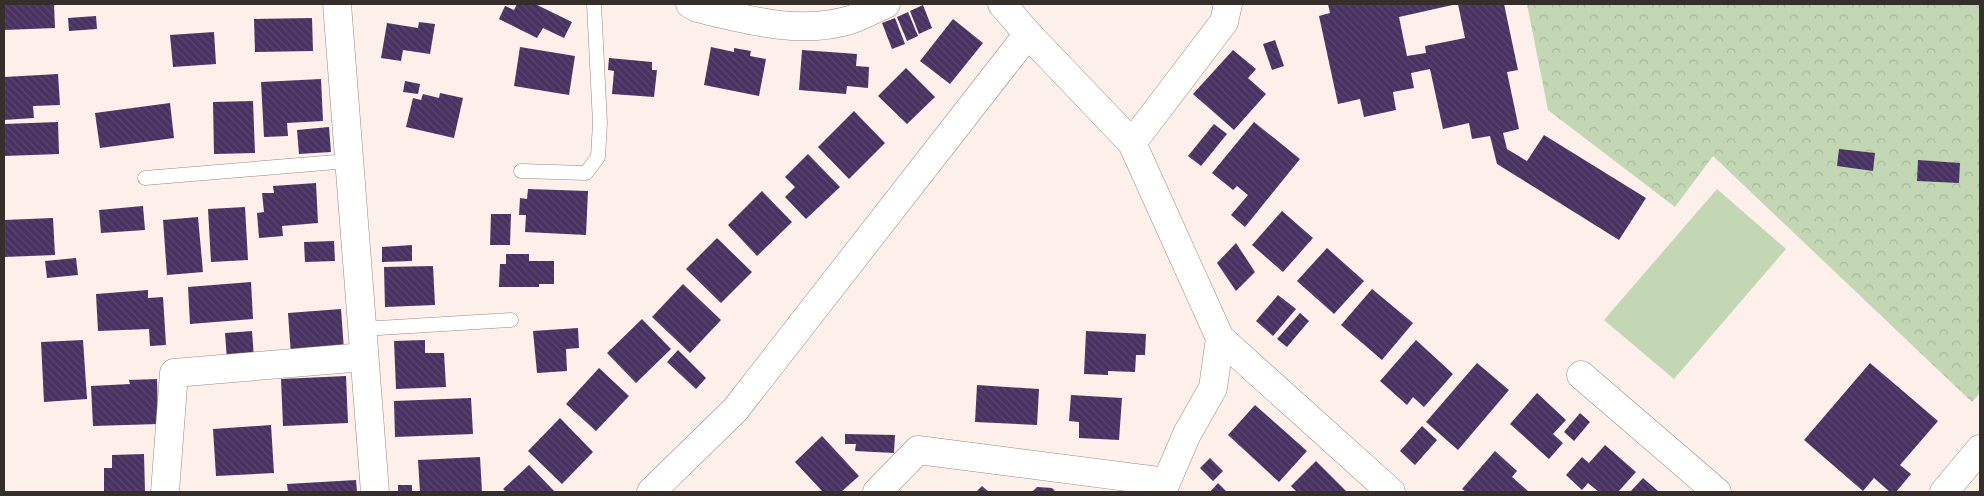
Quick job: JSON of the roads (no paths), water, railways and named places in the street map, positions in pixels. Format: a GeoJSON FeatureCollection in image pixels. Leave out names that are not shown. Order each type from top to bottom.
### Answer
{"type":"FeatureCollection","features":[{"type":"Feature","properties":{"kind":"street"},"geometry":{"type":"LineString","coordinates":[[337,4],[375,492]]}},
{"type":"Feature","properties":{"kind":"street"},"geometry":{"type":"LineString","coordinates":[[690,4],[697,8],[761,23],[809,27],[850,20],[886,4]]}},
{"type":"Feature","properties":{"kind":"street"},"geometry":{"type":"LineString","coordinates":[[1002,4],[1028,34],[1132,143],[1220,338],[1392,492]]}},
{"type":"Feature","properties":{"kind":"street"},"geometry":{"type":"LineString","coordinates":[[1132,143],[1224,22],[1228,4]]}},
{"type":"Feature","properties":{"kind":"street"},"geometry":{"type":"LineString","coordinates":[[651,492],[735,410],[1028,34]]}},
{"type":"Feature","properties":{"kind":"street"},"geometry":{"type":"LineString","coordinates":[[877,492],[918,450],[1164,487],[1187,434],[1213,388],[1220,338]]}},
{"type":"Feature","properties":{"kind":"street"},"geometry":{"type":"LineString","coordinates":[[165,492],[174,373],[364,357]]}},
{"type":"Feature","properties":{"kind":"street"},"geometry":{"type":"LineString","coordinates":[[1581,375],[1717,492]]}},
{"type":"Feature","properties":{"kind":"street"},"geometry":{"type":"LineString","coordinates":[[1944,492],[1980,449]]}},
{"type":"Feature","properties":{"kind":"lane"},"geometry":{"type":"LineString","coordinates":[[521,171],[586,173],[598,158],[600,123],[594,4]]}},
{"type":"Feature","properties":{"kind":"lane"},"geometry":{"type":"LineString","coordinates":[[145,178],[348,161]]}},
{"type":"Feature","properties":{"kind":"lane"},"geometry":{"type":"LineString","coordinates":[[362,329],[511,320]]}}]}
